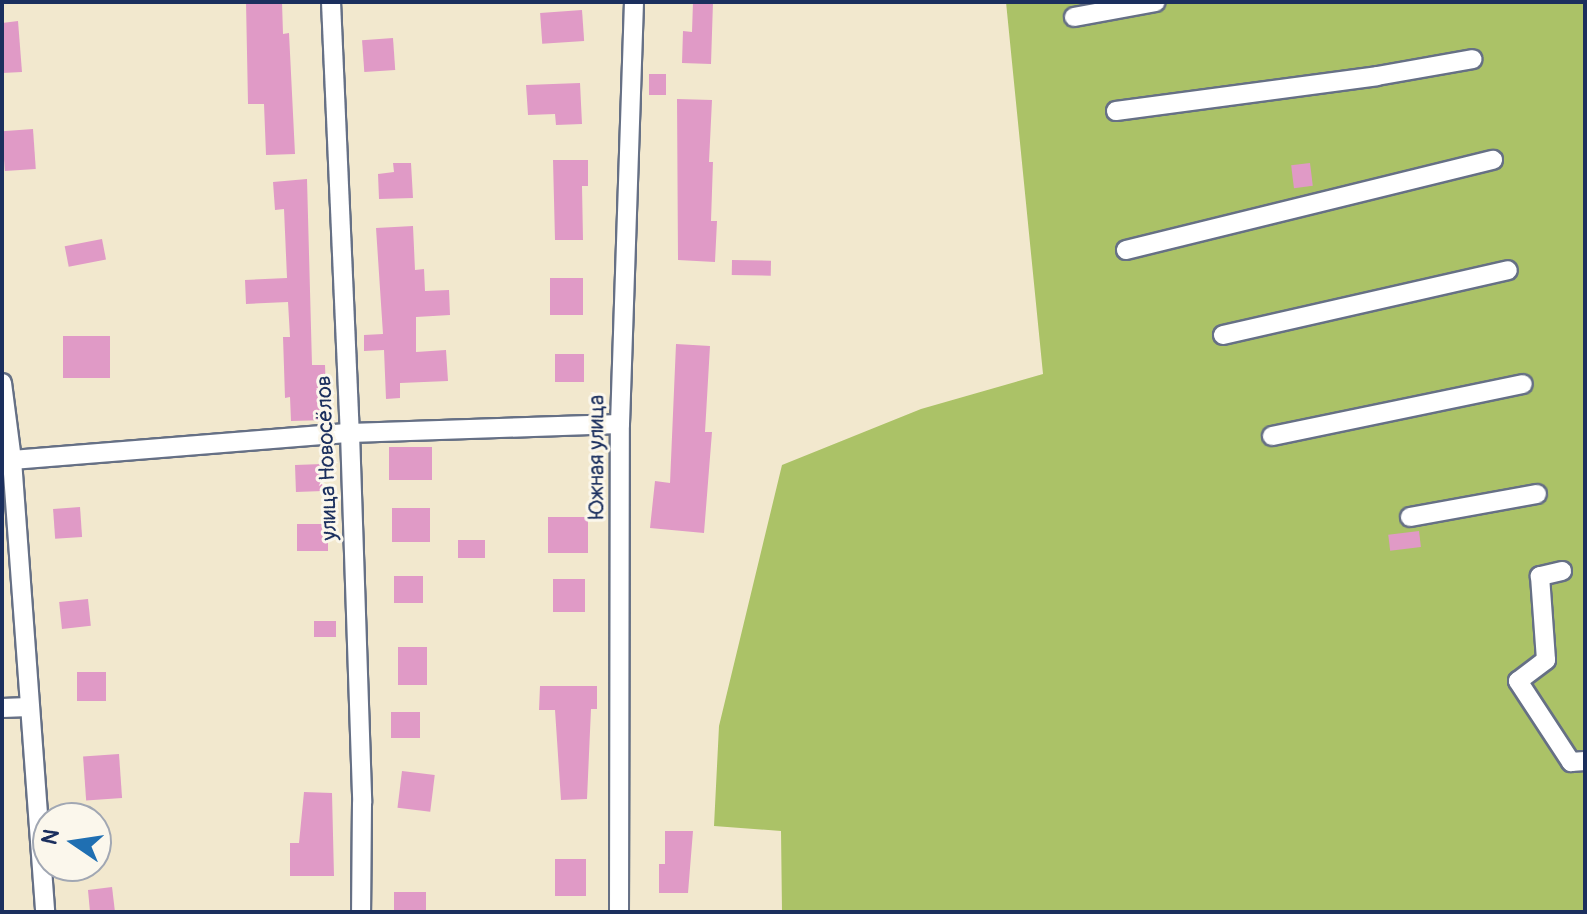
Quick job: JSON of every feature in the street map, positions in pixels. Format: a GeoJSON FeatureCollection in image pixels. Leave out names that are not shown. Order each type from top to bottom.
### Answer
{"type":"FeatureCollection","features":[{"type":"Feature","properties":{"kind":"street","name":"улица Новосёлов"},"geometry":{"type":"LineString","coordinates":[[331,2],[350,433],[362,803],[361,912]]}},
{"type":"Feature","properties":{"kind":"street","name":"Южная улица"},"geometry":{"type":"LineString","coordinates":[[619,912],[620,424],[634,2]]}},
{"type":"Feature","properties":{"kind":"street"},"geometry":{"type":"LineString","coordinates":[[1074,17],[1156,2]]}},
{"type":"Feature","properties":{"kind":"street"},"geometry":{"type":"LineString","coordinates":[[1116,111],[1377,76],[1473,59]]}},
{"type":"Feature","properties":{"kind":"street"},"geometry":{"type":"LineString","coordinates":[[1126,250],[1493,160]]}},
{"type":"Feature","properties":{"kind":"street"},"geometry":{"type":"LineString","coordinates":[[1223,335],[1508,270]]}},
{"type":"Feature","properties":{"kind":"street"},"geometry":{"type":"LineString","coordinates":[[2,383],[12,460],[45,912]]}},
{"type":"Feature","properties":{"kind":"street"},"geometry":{"type":"LineString","coordinates":[[1272,436],[1523,384]]}},
{"type":"Feature","properties":{"kind":"street"},"geometry":{"type":"LineString","coordinates":[[12,460],[350,433],[620,424]]}},
{"type":"Feature","properties":{"kind":"street"},"geometry":{"type":"LineString","coordinates":[[1410,517],[1537,494]]}},
{"type":"Feature","properties":{"kind":"street"},"geometry":{"type":"LineString","coordinates":[[1562,571],[1540,576],[1546,660],[1518,681],[1571,762],[1585,761]]}},
{"type":"Feature","properties":{"kind":"street"},"geometry":{"type":"LineString","coordinates":[[2,708],[29,707]]}},
{"type":"Feature","properties":{"kind":"green space"},"geometry":{"type":"Polygon","coordinates":[[[1006,2],[1585,2],[1585,912],[782,912],[781,831],[714,826],[719,726],[782,465],[921,409],[1043,374],[1006,2]]]}},
{"type":"Feature","properties":{"kind":"building"},"geometry":{"type":"Polygon","coordinates":[[[246,2],[282,2],[283,34],[289,33],[295,154],[266,155],[264,104],[248,104],[246,2]]]}},
{"type":"Feature","properties":{"kind":"building"},"geometry":{"type":"Polygon","coordinates":[[[693,2],[713,2],[711,64],[682,63],[683,31],[692,32],[693,2]]]}},
{"type":"Feature","properties":{"kind":"building"},"geometry":{"type":"Polygon","coordinates":[[[582,10],[584,41],[542,44],[540,13],[582,10]]]}},
{"type":"Feature","properties":{"kind":"building"},"geometry":{"type":"Polygon","coordinates":[[[18,21],[22,72],[2,73],[2,23],[18,21]]]}},
{"type":"Feature","properties":{"kind":"building"},"geometry":{"type":"Polygon","coordinates":[[[393,38],[395,70],[364,72],[362,40],[393,38]]]}},
{"type":"Feature","properties":{"kind":"building"},"geometry":{"type":"Polygon","coordinates":[[[649,74],[666,74],[666,95],[649,95],[649,74]]]}},
{"type":"Feature","properties":{"kind":"building"},"geometry":{"type":"Polygon","coordinates":[[[580,83],[582,124],[556,125],[555,114],[528,115],[526,85],[580,83]]]}},
{"type":"Feature","properties":{"kind":"building"},"geometry":{"type":"Polygon","coordinates":[[[677,99],[712,100],[709,162],[713,162],[711,221],[717,221],[715,262],[678,260],[677,99]]]}},
{"type":"Feature","properties":{"kind":"building"},"geometry":{"type":"Polygon","coordinates":[[[33,129],[36,169],[5,171],[2,131],[33,129]]]}},
{"type":"Feature","properties":{"kind":"building"},"geometry":{"type":"Polygon","coordinates":[[[553,160],[588,160],[588,186],[582,186],[583,240],[555,240],[553,160]]]}},
{"type":"Feature","properties":{"kind":"building"},"geometry":{"type":"Polygon","coordinates":[[[393,163],[411,163],[413,198],[379,199],[378,174],[394,172],[393,163]]]}},
{"type":"Feature","properties":{"kind":"building"},"geometry":{"type":"Polygon","coordinates":[[[1310,163],[1313,186],[1294,188],[1291,165],[1310,163]]]}},
{"type":"Feature","properties":{"kind":"building"},"geometry":{"type":"Polygon","coordinates":[[[307,179],[312,365],[325,365],[327,420],[291,421],[290,397],[285,398],[283,337],[290,337],[288,302],[246,304],[245,280],[287,278],[284,209],[275,210],[273,182],[307,179]]]}},
{"type":"Feature","properties":{"kind":"building"},"geometry":{"type":"Polygon","coordinates":[[[413,226],[415,270],[424,269],[425,291],[449,290],[450,315],[416,317],[416,352],[446,350],[448,381],[400,383],[400,398],[386,399],[384,350],[364,351],[364,335],[383,334],[376,228],[413,226]]]}},
{"type":"Feature","properties":{"kind":"building"},"geometry":{"type":"Polygon","coordinates":[[[102,239],[106,260],[69,267],[65,246],[102,239]]]}},
{"type":"Feature","properties":{"kind":"building"},"geometry":{"type":"Polygon","coordinates":[[[732,260],[771,261],[771,276],[732,275],[732,260]]]}},
{"type":"Feature","properties":{"kind":"building"},"geometry":{"type":"Polygon","coordinates":[[[550,278],[583,278],[583,315],[550,315],[550,278]]]}},
{"type":"Feature","properties":{"kind":"building"},"geometry":{"type":"Polygon","coordinates":[[[63,336],[110,336],[110,378],[63,378],[63,336]]]}},
{"type":"Feature","properties":{"kind":"building"},"geometry":{"type":"Polygon","coordinates":[[[676,344],[710,346],[705,432],[712,432],[704,533],[650,528],[655,481],[670,483],[676,344]]]}},
{"type":"Feature","properties":{"kind":"building"},"geometry":{"type":"Polygon","coordinates":[[[555,354],[584,354],[584,382],[555,382],[555,354]]]}},
{"type":"Feature","properties":{"kind":"building"},"geometry":{"type":"Polygon","coordinates":[[[389,447],[432,447],[432,480],[389,480],[389,447]]]}},
{"type":"Feature","properties":{"kind":"building"},"geometry":{"type":"Polygon","coordinates":[[[322,464],[323,491],[296,492],[295,465],[322,464]]]}},
{"type":"Feature","properties":{"kind":"building"},"geometry":{"type":"Polygon","coordinates":[[[80,507],[82,537],[55,539],[53,509],[80,507]]]}},
{"type":"Feature","properties":{"kind":"building"},"geometry":{"type":"Polygon","coordinates":[[[392,508],[430,508],[430,542],[392,542],[392,508]]]}},
{"type":"Feature","properties":{"kind":"building"},"geometry":{"type":"Polygon","coordinates":[[[548,517],[588,517],[588,553],[548,553],[548,517]]]}},
{"type":"Feature","properties":{"kind":"building"},"geometry":{"type":"Polygon","coordinates":[[[297,524],[328,524],[328,551],[297,551],[297,524]]]}},
{"type":"Feature","properties":{"kind":"building"},"geometry":{"type":"Polygon","coordinates":[[[1419,531],[1421,547],[1390,551],[1388,535],[1419,531]]]}},
{"type":"Feature","properties":{"kind":"building"},"geometry":{"type":"Polygon","coordinates":[[[458,540],[485,540],[485,558],[458,558],[458,540]]]}},
{"type":"Feature","properties":{"kind":"building"},"geometry":{"type":"Polygon","coordinates":[[[394,576],[423,576],[423,603],[394,603],[394,576]]]}},
{"type":"Feature","properties":{"kind":"building"},"geometry":{"type":"Polygon","coordinates":[[[553,579],[585,579],[585,612],[553,612],[553,579]]]}},
{"type":"Feature","properties":{"kind":"building"},"geometry":{"type":"Polygon","coordinates":[[[88,599],[91,626],[62,629],[59,602],[88,599]]]}},
{"type":"Feature","properties":{"kind":"building"},"geometry":{"type":"Polygon","coordinates":[[[314,621],[336,621],[336,637],[314,637],[314,621]]]}},
{"type":"Feature","properties":{"kind":"building"},"geometry":{"type":"Polygon","coordinates":[[[398,647],[427,647],[427,685],[398,685],[398,647]]]}},
{"type":"Feature","properties":{"kind":"building"},"geometry":{"type":"Polygon","coordinates":[[[77,672],[106,672],[106,701],[77,701],[77,672]]]}},
{"type":"Feature","properties":{"kind":"building"},"geometry":{"type":"Polygon","coordinates":[[[540,686],[597,686],[597,709],[591,709],[587,799],[561,800],[555,710],[539,710],[540,686]]]}},
{"type":"Feature","properties":{"kind":"building"},"geometry":{"type":"Polygon","coordinates":[[[391,712],[420,712],[420,738],[391,738],[391,712]]]}},
{"type":"Feature","properties":{"kind":"building"},"geometry":{"type":"Polygon","coordinates":[[[119,754],[122,798],[86,800],[83,757],[119,754]]]}},
{"type":"Feature","properties":{"kind":"building"},"geometry":{"type":"Polygon","coordinates":[[[402,771],[435,775],[430,812],[397,808],[402,771]]]}},
{"type":"Feature","properties":{"kind":"building"},"geometry":{"type":"Polygon","coordinates":[[[304,792],[332,793],[334,876],[290,876],[290,843],[299,843],[304,792]]]}},
{"type":"Feature","properties":{"kind":"building"},"geometry":{"type":"Polygon","coordinates":[[[665,831],[693,831],[688,893],[659,893],[659,864],[665,864],[665,831]]]}},
{"type":"Feature","properties":{"kind":"building"},"geometry":{"type":"Polygon","coordinates":[[[555,859],[586,859],[586,896],[555,896],[555,859]]]}},
{"type":"Feature","properties":{"kind":"building"},"geometry":{"type":"Polygon","coordinates":[[[112,887],[115,912],[90,912],[88,890],[112,887]]]}},
{"type":"Feature","properties":{"kind":"building"},"geometry":{"type":"Polygon","coordinates":[[[394,892],[426,892],[426,912],[394,912],[394,892]]]}}]}
